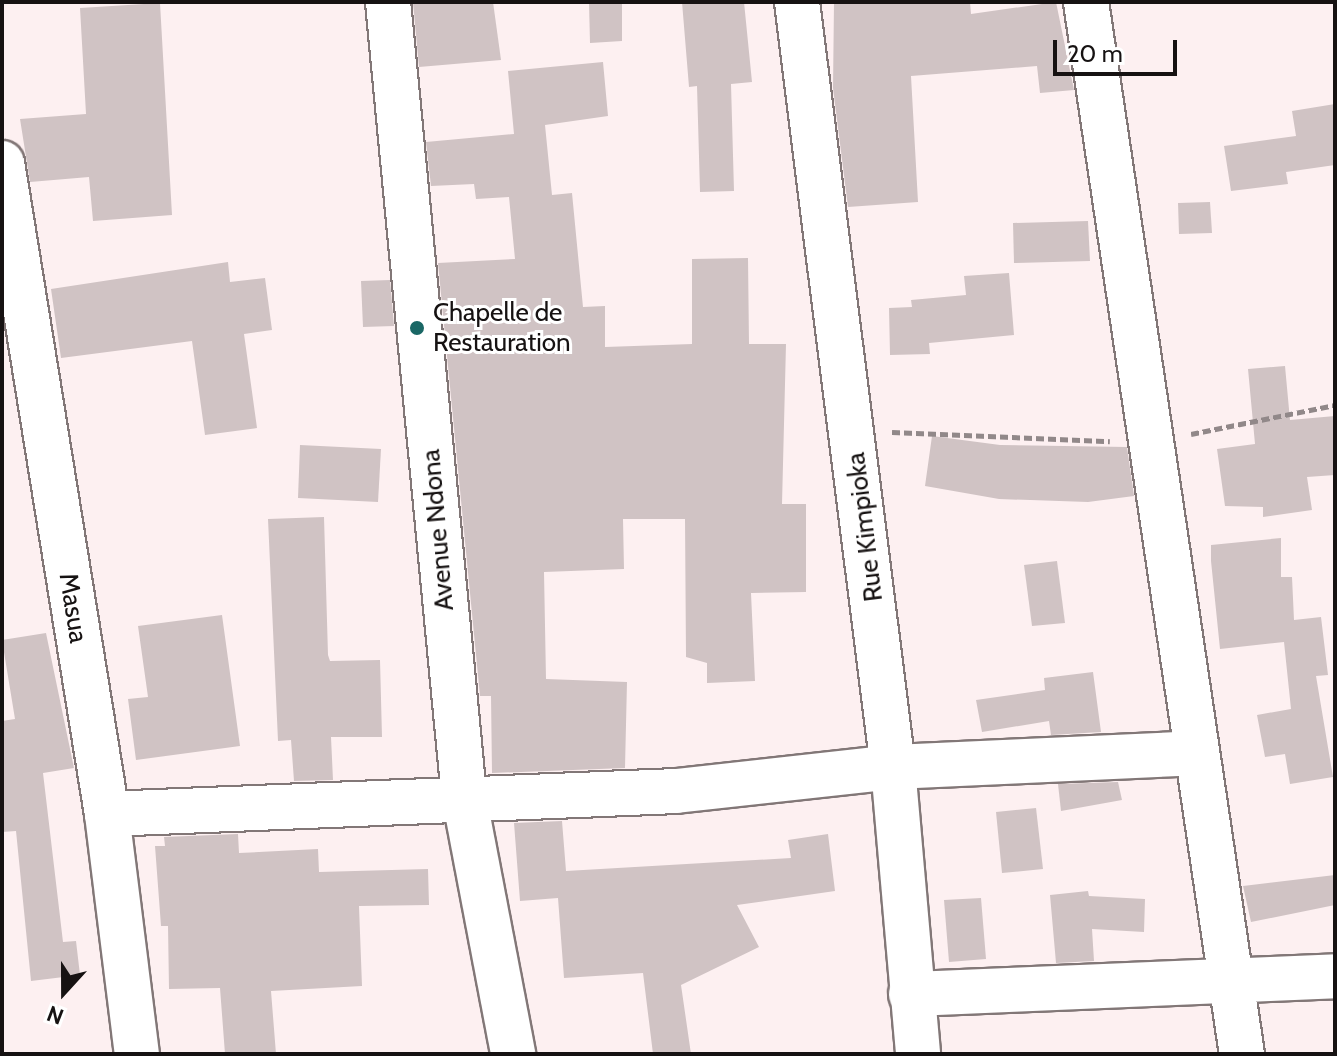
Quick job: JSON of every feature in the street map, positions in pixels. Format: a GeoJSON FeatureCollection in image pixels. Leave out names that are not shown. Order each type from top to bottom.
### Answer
{"type":"FeatureCollection","features":[{"type":"Feature","properties":{"kind":"street","name":"Avenue Ndona"},"geometry":{"type":"LineString","coordinates":[[388,2],[464,796],[513,1054]]}},
{"type":"Feature","properties":{"kind":"street","name":"Rue Kimpioka"},"geometry":{"type":"LineString","coordinates":[[797,2],[854,430],[893,767],[918,1054]]}},
{"type":"Feature","properties":{"kind":"street"},"geometry":{"type":"LineString","coordinates":[[1086,2],[1242,1054]]}},
{"type":"Feature","properties":{"kind":"street","name":"Masua"},"geometry":{"type":"LineString","coordinates":[[2,163],[107,814],[137,1054]]}},
{"type":"Feature","properties":{"kind":"street"},"geometry":{"type":"LineString","coordinates":[[107,814],[464,796],[676,791],[893,767],[1196,753]]}},
{"type":"Feature","properties":{"kind":"street"},"geometry":{"type":"LineString","coordinates":[[911,994],[1232,983],[1335,976]]}},
{"type":"Feature","properties":{"kind":"path"},"geometry":{"type":"LineString","coordinates":[[854,430],[1150,442],[1335,405]]}},
{"type":"Feature","properties":{"kind":"building"},"geometry":{"type":"Polygon","coordinates":[[[413,2],[493,2],[501,60],[419,67],[413,2]]]}},
{"type":"Feature","properties":{"kind":"building"},"geometry":{"type":"Polygon","coordinates":[[[589,2],[622,2],[622,41],[590,43],[589,2]]]}},
{"type":"Feature","properties":{"kind":"building"},"geometry":{"type":"Polygon","coordinates":[[[682,2],[744,2],[752,82],[731,84],[734,191],[700,192],[697,86],[689,87],[682,2]]]}},
{"type":"Feature","properties":{"kind":"building"},"geometry":{"type":"Polygon","coordinates":[[[834,2],[970,2],[971,14],[1056,2],[1074,90],[1040,93],[1037,66],[911,76],[918,202],[848,207],[833,88],[834,2]]]}},
{"type":"Feature","properties":{"kind":"building"},"geometry":{"type":"Polygon","coordinates":[[[160,3],[172,215],[93,221],[89,177],[30,182],[20,119],[86,114],[80,8],[160,3]]]}},
{"type":"Feature","properties":{"kind":"building"},"geometry":{"type":"Polygon","coordinates":[[[603,62],[608,116],[545,125],[552,195],[572,193],[583,307],[605,306],[605,347],[692,344],[692,259],[748,258],[749,344],[786,344],[782,504],[806,504],[806,592],[751,593],[755,681],[707,683],[707,663],[686,657],[685,519],[623,519],[624,569],[544,572],[546,679],[627,682],[625,768],[492,773],[491,696],[480,696],[438,263],[515,259],[509,197],[476,199],[474,184],[431,186],[426,142],[514,134],[508,71],[603,62]]]}},
{"type":"Feature","properties":{"kind":"building"},"geometry":{"type":"Polygon","coordinates":[[[1335,104],[1335,165],[1286,172],[1288,184],[1231,191],[1224,146],[1296,136],[1292,111],[1335,104]]]}},
{"type":"Feature","properties":{"kind":"building"},"geometry":{"type":"Polygon","coordinates":[[[1210,202],[1212,233],[1179,234],[1178,203],[1210,202]]]}},
{"type":"Feature","properties":{"kind":"building"},"geometry":{"type":"Polygon","coordinates":[[[1088,221],[1090,261],[1014,263],[1013,223],[1088,221]]]}},
{"type":"Feature","properties":{"kind":"building"},"geometry":{"type":"Polygon","coordinates":[[[228,262],[230,282],[265,278],[272,330],[244,334],[257,428],[205,435],[192,341],[61,358],[51,289],[228,262]]]}},
{"type":"Feature","properties":{"kind":"building"},"geometry":{"type":"Polygon","coordinates":[[[1009,273],[1014,335],[929,343],[930,354],[890,355],[889,308],[912,307],[911,300],[966,295],[964,276],[1009,273]]]}},
{"type":"Feature","properties":{"kind":"building"},"geometry":{"type":"Polygon","coordinates":[[[390,280],[394,326],[363,327],[361,281],[390,280]]]}},
{"type":"Feature","properties":{"kind":"building"},"geometry":{"type":"Polygon","coordinates":[[[1285,366],[1290,420],[1335,416],[1335,475],[1307,477],[1312,510],[1263,517],[1263,507],[1225,506],[1217,449],[1255,444],[1248,369],[1285,366]]]}},
{"type":"Feature","properties":{"kind":"building"},"geometry":{"type":"Polygon","coordinates":[[[932,436],[1000,445],[1127,447],[1134,496],[1088,502],[999,499],[925,486],[932,436]]]}},
{"type":"Feature","properties":{"kind":"building"},"geometry":{"type":"Polygon","coordinates":[[[300,445],[381,449],[378,502],[298,498],[300,445]]]}},
{"type":"Feature","properties":{"kind":"building"},"geometry":{"type":"Polygon","coordinates":[[[324,517],[328,655],[330,661],[380,660],[382,737],[331,737],[333,780],[294,781],[291,740],[278,741],[268,519],[324,517]]]}},
{"type":"Feature","properties":{"kind":"building"},"geometry":{"type":"Polygon","coordinates":[[[1281,538],[1281,577],[1292,577],[1294,620],[1321,617],[1328,675],[1316,676],[1333,777],[1290,784],[1285,754],[1265,757],[1257,715],[1291,709],[1284,642],[1220,649],[1211,561],[1211,545],[1281,538]]]}},
{"type":"Feature","properties":{"kind":"building"},"geometry":{"type":"Polygon","coordinates":[[[1057,561],[1065,623],[1032,626],[1024,565],[1057,561]]]}},
{"type":"Feature","properties":{"kind":"building"},"geometry":{"type":"Polygon","coordinates":[[[222,615],[240,746],[136,760],[128,699],[148,697],[138,626],[222,615]]]}},
{"type":"Feature","properties":{"kind":"building"},"geometry":{"type":"Polygon","coordinates":[[[46,633],[74,768],[43,773],[63,942],[76,941],[80,975],[31,981],[16,831],[2,832],[2,721],[15,719],[2,640],[46,633]]]}},
{"type":"Feature","properties":{"kind":"building"},"geometry":{"type":"Polygon","coordinates":[[[1093,672],[1101,732],[1051,735],[1049,721],[982,732],[976,700],[1045,690],[1044,678],[1093,672]]]}},
{"type":"Feature","properties":{"kind":"building"},"geometry":{"type":"Polygon","coordinates":[[[1118,782],[1122,800],[1061,811],[1058,784],[1118,782]]]}},
{"type":"Feature","properties":{"kind":"building"},"geometry":{"type":"Polygon","coordinates":[[[1036,808],[1043,869],[1002,873],[996,812],[1036,808]]]}},
{"type":"Feature","properties":{"kind":"building"},"geometry":{"type":"Polygon","coordinates":[[[562,821],[566,871],[791,858],[788,840],[828,834],[835,891],[737,905],[759,947],[681,985],[691,1054],[653,1054],[643,973],[564,978],[558,898],[520,901],[514,823],[562,821]]]}},
{"type":"Feature","properties":{"kind":"building"},"geometry":{"type":"Polygon","coordinates":[[[238,834],[239,853],[318,849],[319,872],[428,869],[429,905],[359,906],[362,986],[271,991],[276,1054],[225,1054],[220,988],[169,989],[168,926],[161,926],[155,846],[165,846],[164,837],[238,834]]]}},
{"type":"Feature","properties":{"kind":"building"},"geometry":{"type":"Polygon","coordinates":[[[1335,875],[1335,905],[1251,922],[1243,886],[1335,875]]]}},
{"type":"Feature","properties":{"kind":"building"},"geometry":{"type":"Polygon","coordinates":[[[1088,891],[1089,896],[1145,899],[1144,932],[1092,929],[1094,961],[1056,963],[1050,895],[1088,891]]]}},
{"type":"Feature","properties":{"kind":"building"},"geometry":{"type":"Polygon","coordinates":[[[981,898],[986,959],[949,962],[944,900],[981,898]]]}},
{"type":"Feature","properties":{"kind":"place","name":"Chapelle de Restauration"},"geometry":{"type":"Point","coordinates":[417,328]}}]}
